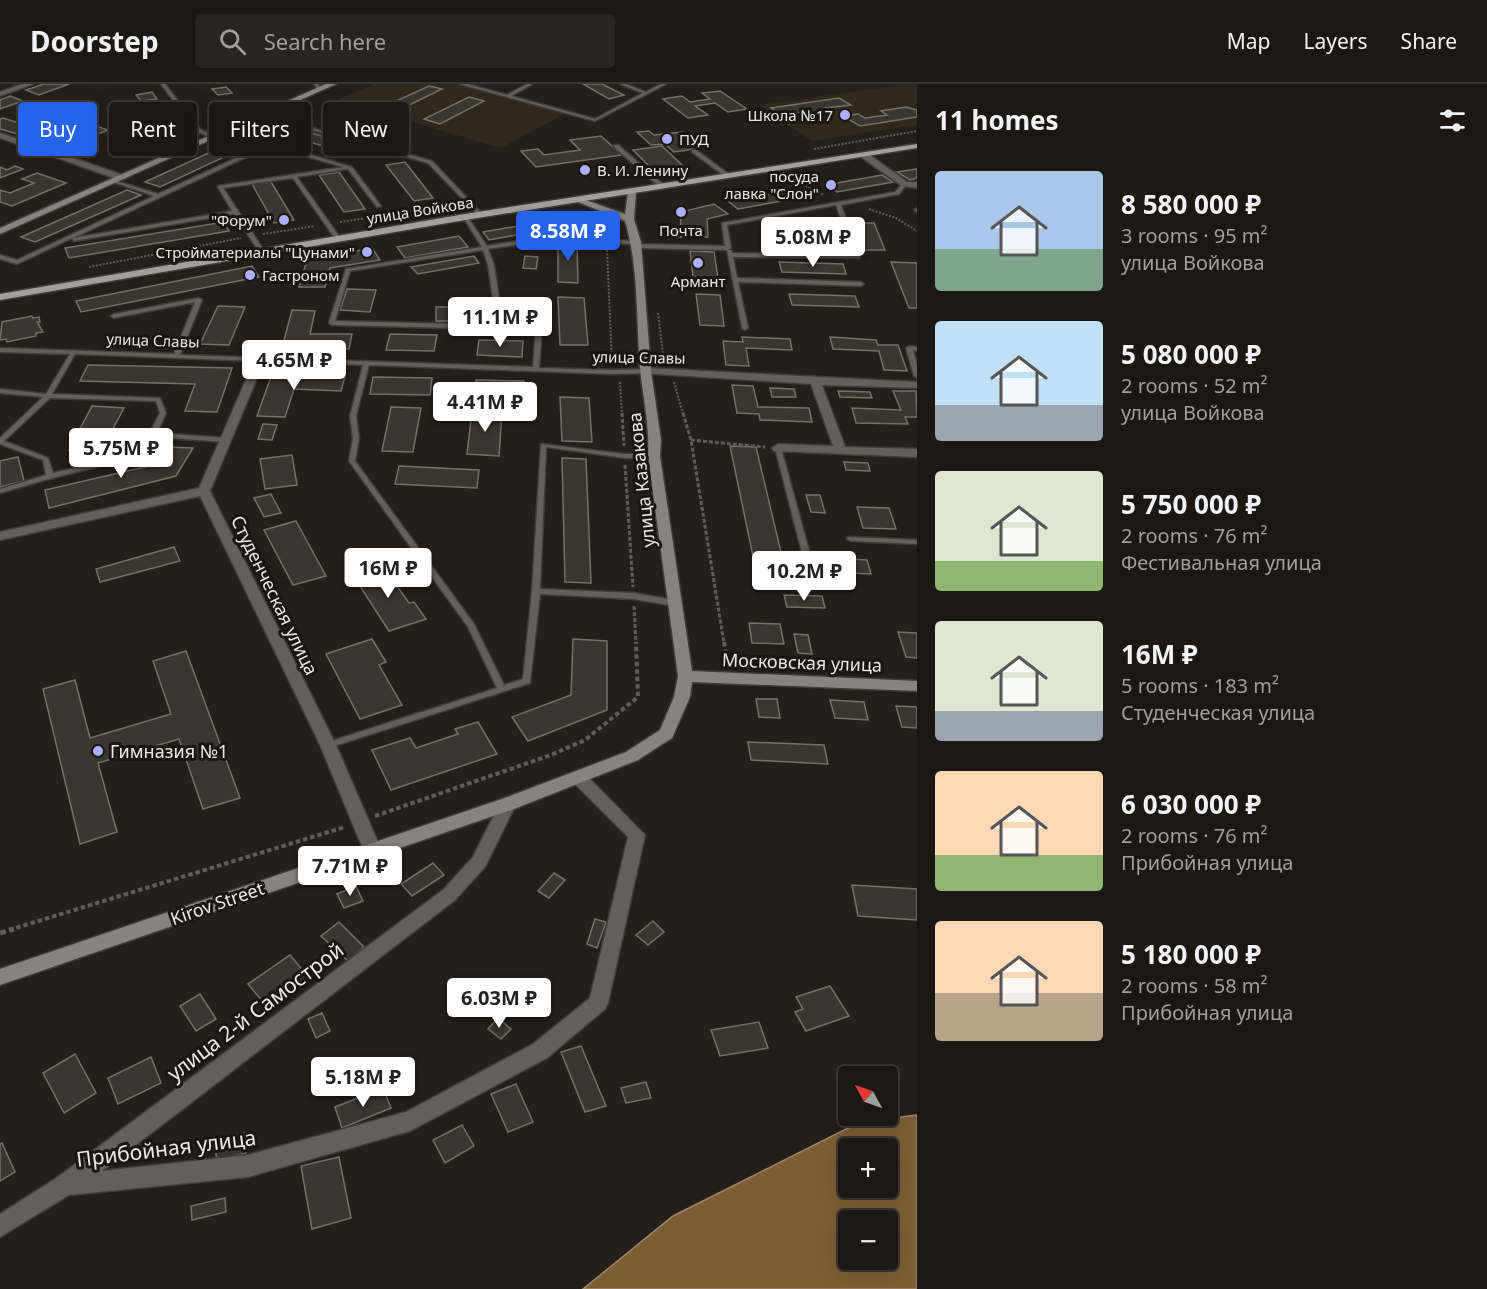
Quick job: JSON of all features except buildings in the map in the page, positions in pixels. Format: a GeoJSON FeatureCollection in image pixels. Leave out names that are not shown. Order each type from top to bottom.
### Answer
{"type":"FeatureCollection","features":[{"type":"Feature","properties":{"kind":"main road"},"geometry":{"type":"LineString","coordinates":[[288,102],[318,87],[332,84]]}},
{"type":"Feature","properties":{"kind":"main road"},"geometry":{"type":"LineString","coordinates":[[0,231],[209,139]]}},
{"type":"Feature","properties":{"kind":"main road","name":"улица Войкова"},"geometry":{"type":"LineString","coordinates":[[0,297],[465,217],[917,146]]}},
{"type":"Feature","properties":{"kind":"main road","name":"улица Казакова"},"geometry":{"type":"LineString","coordinates":[[632,192],[628,219],[636,244],[646,371],[655,440],[654,456],[685,676],[682,697],[666,734]]}},
{"type":"Feature","properties":{"kind":"main road"},"geometry":{"type":"LineString","coordinates":[[577,200],[628,219]]}},
{"type":"Feature","properties":{"kind":"main road","name":"Московская улица"},"geometry":{"type":"LineString","coordinates":[[685,676],[917,686]]}},
{"type":"Feature","properties":{"kind":"main road","name":"Kirov Street"},"geometry":{"type":"LineString","coordinates":[[0,977],[508,804],[632,756],[666,734]]}},
{"type":"Feature","properties":{"kind":"street"},"geometry":{"type":"LineString","coordinates":[[0,94],[29,84]]}},
{"type":"Feature","properties":{"kind":"street"},"geometry":{"type":"LineString","coordinates":[[0,135],[18,141]]}},
{"type":"Feature","properties":{"kind":"street"},"geometry":{"type":"LineString","coordinates":[[864,155],[905,184],[917,184]]}},
{"type":"Feature","properties":{"kind":"street"},"geometry":{"type":"LineString","coordinates":[[59,156],[119,179]]}},
{"type":"Feature","properties":{"kind":"street"},"geometry":{"type":"LineString","coordinates":[[0,536],[204,491],[259,358]]}},
{"type":"Feature","properties":{"kind":"street","name":"улица Славы"},"geometry":{"type":"LineString","coordinates":[[646,371],[917,385]]}},
{"type":"Feature","properties":{"kind":"street"},"geometry":{"type":"LineString","coordinates":[[815,381],[840,450]]}},
{"type":"Feature","properties":{"kind":"street"},"geometry":{"type":"LineString","coordinates":[[778,448],[917,453]]}},
{"type":"Feature","properties":{"kind":"street","name":"Студенческая улица"},"geometry":{"type":"LineString","coordinates":[[204,491],[328,745],[372,849]]}},
{"type":"Feature","properties":{"kind":"street","name":"Прибойная улица"},"geometry":{"type":"LineString","coordinates":[[66,1185],[248,1166],[410,1121],[540,1052],[598,1003],[637,834],[578,777]]}},
{"type":"Feature","properties":{"kind":"street","name":"улица 2-й Самострой"},"geometry":{"type":"LineString","coordinates":[[0,1226],[66,1185],[449,895],[479,862],[508,804]]}},
{"type":"Feature","properties":{"kind":"lane"},"geometry":{"type":"LineString","coordinates":[[163,84],[198,130],[209,135]]}},
{"type":"Feature","properties":{"kind":"lane"},"geometry":{"type":"LineString","coordinates":[[462,84],[595,120],[663,84]]}},
{"type":"Feature","properties":{"kind":"lane"},"geometry":{"type":"LineString","coordinates":[[508,96],[530,84]]}},
{"type":"Feature","properties":{"kind":"lane"},"geometry":{"type":"LineString","coordinates":[[622,84],[646,93]]}},
{"type":"Feature","properties":{"kind":"lane"},"geometry":{"type":"LineString","coordinates":[[311,128],[430,162],[481,215]]}},
{"type":"Feature","properties":{"kind":"lane"},"geometry":{"type":"LineString","coordinates":[[616,146],[663,187]]}},
{"type":"Feature","properties":{"kind":"lane"},"geometry":{"type":"LineString","coordinates":[[694,151],[728,177]]}},
{"type":"Feature","properties":{"kind":"lane"},"geometry":{"type":"LineString","coordinates":[[0,257],[17,262],[244,156]]}},
{"type":"Feature","properties":{"kind":"lane"},"geometry":{"type":"LineString","coordinates":[[310,156],[350,168],[379,206]]}},
{"type":"Feature","properties":{"kind":"lane"},"geometry":{"type":"LineString","coordinates":[[262,252],[220,187],[350,168]]}},
{"type":"Feature","properties":{"kind":"lane"},"geometry":{"type":"LineString","coordinates":[[294,176],[338,239]]}},
{"type":"Feature","properties":{"kind":"lane"},"geometry":{"type":"LineString","coordinates":[[119,179],[159,196]]}},
{"type":"Feature","properties":{"kind":"lane"},"geometry":{"type":"LineString","coordinates":[[745,328],[724,224],[897,193],[905,184]]}},
{"type":"Feature","properties":{"kind":"lane"},"geometry":{"type":"LineString","coordinates":[[730,255],[856,257],[838,204]]}},
{"type":"Feature","properties":{"kind":"lane"},"geometry":{"type":"LineString","coordinates":[[65,240],[235,213]]}},
{"type":"Feature","properties":{"kind":"lane"},"geometry":{"type":"LineString","coordinates":[[465,217],[485,247],[491,265],[500,327],[493,327]]}},
{"type":"Feature","properties":{"kind":"lane"},"geometry":{"type":"LineString","coordinates":[[536,369],[539,328],[332,323],[348,270],[543,239],[728,248]]}},
{"type":"Feature","properties":{"kind":"lane"},"geometry":{"type":"LineString","coordinates":[[735,280],[861,284]]}},
{"type":"Feature","properties":{"kind":"lane"},"geometry":{"type":"LineString","coordinates":[[114,316],[199,300],[176,356]]}},
{"type":"Feature","properties":{"kind":"lane"},"geometry":{"type":"LineString","coordinates":[[917,349],[909,348],[917,376]]}},
{"type":"Feature","properties":{"kind":"lane","name":"улица Славы"},"geometry":{"type":"LineString","coordinates":[[0,350],[613,372],[646,371]]}},
{"type":"Feature","properties":{"kind":"lane"},"geometry":{"type":"LineString","coordinates":[[50,476],[46,459],[0,442],[48,396],[74,352]]}},
{"type":"Feature","properties":{"kind":"lane"},"geometry":{"type":"LineString","coordinates":[[366,363],[353,416],[356,438],[352,461],[471,626],[502,689]]}},
{"type":"Feature","properties":{"kind":"lane"},"geometry":{"type":"LineString","coordinates":[[0,391],[48,396],[158,399],[163,413],[144,452],[0,491]]}},
{"type":"Feature","properties":{"kind":"lane"},"geometry":{"type":"LineString","coordinates":[[153,435],[226,440]]}},
{"type":"Feature","properties":{"kind":"lane"},"geometry":{"type":"LineString","coordinates":[[328,745],[527,681],[536,591],[543,445],[625,456],[654,456]]}},
{"type":"Feature","properties":{"kind":"lane"},"geometry":{"type":"LineString","coordinates":[[778,448],[813,580]]}},
{"type":"Feature","properties":{"kind":"lane"},"geometry":{"type":"LineString","coordinates":[[851,539],[917,542]]}},
{"type":"Feature","properties":{"kind":"lane"},"geometry":{"type":"LineString","coordinates":[[536,591],[634,596],[674,603]]}},
{"type":"Feature","properties":{"kind":"path"},"geometry":{"type":"LineString","coordinates":[[0,933],[360,822],[551,755],[585,740],[638,698],[639,682],[620,377],[613,372],[607,242]]}},
{"type":"Feature","properties":{"kind":"path"},"geometry":{"type":"LineString","coordinates":[[657,305],[664,364],[670,371],[691,440],[730,678]]}},
{"type":"Feature","properties":{"kind":"path"},"geometry":{"type":"LineString","coordinates":[[691,440],[778,448]]}},
{"type":"Feature","properties":{"kind":"shaded area"},"geometry":{"type":"Polygon","coordinates":[[[374,84],[462,84],[568,112],[501,148],[409,121],[409,102],[344,102],[337,100],[374,84]]]}},
{"type":"Feature","properties":{"kind":"shaded area","name":"Школа №17"},"geometry":{"type":"Polygon","coordinates":[[[917,84],[917,125],[812,141],[759,105],[917,84]]]}},
{"type":"Feature","properties":{"kind":"shaded area"},"geometry":{"type":"Polygon","coordinates":[[[917,1115],[917,1289],[583,1289],[673,1216],[852,1126],[898,1126],[898,1117],[917,1115]]]}},
{"type":"Feature","properties":{"kind":"place","name":"Школа №17"},"geometry":{"type":"Point","coordinates":[845,115]}},
{"type":"Feature","properties":{"kind":"place","name":"ПУД"},"geometry":{"type":"Point","coordinates":[667,139]}},
{"type":"Feature","properties":{"kind":"place","name":"В. И. Ленину"},"geometry":{"type":"Point","coordinates":[585,170]}},
{"type":"Feature","properties":{"kind":"place","name":"посуда лавка \"Слон\""},"geometry":{"type":"Point","coordinates":[831,185]}},
{"type":"Feature","properties":{"kind":"place","name":"Почта"},"geometry":{"type":"Point","coordinates":[681,212]}},
{"type":"Feature","properties":{"kind":"place","name":"\"Форум\""},"geometry":{"type":"Point","coordinates":[284,220]}},
{"type":"Feature","properties":{"kind":"place","name":"Стройматериалы \"Цунами\""},"geometry":{"type":"Point","coordinates":[367,252]}},
{"type":"Feature","properties":{"kind":"place","name":"Армант"},"geometry":{"type":"Point","coordinates":[698,263]}},
{"type":"Feature","properties":{"kind":"place","name":"Гастроном"},"geometry":{"type":"Point","coordinates":[250,275]}},
{"type":"Feature","properties":{"kind":"place","name":"Гимназия №1"},"geometry":{"type":"Point","coordinates":[98,751]}}]}
